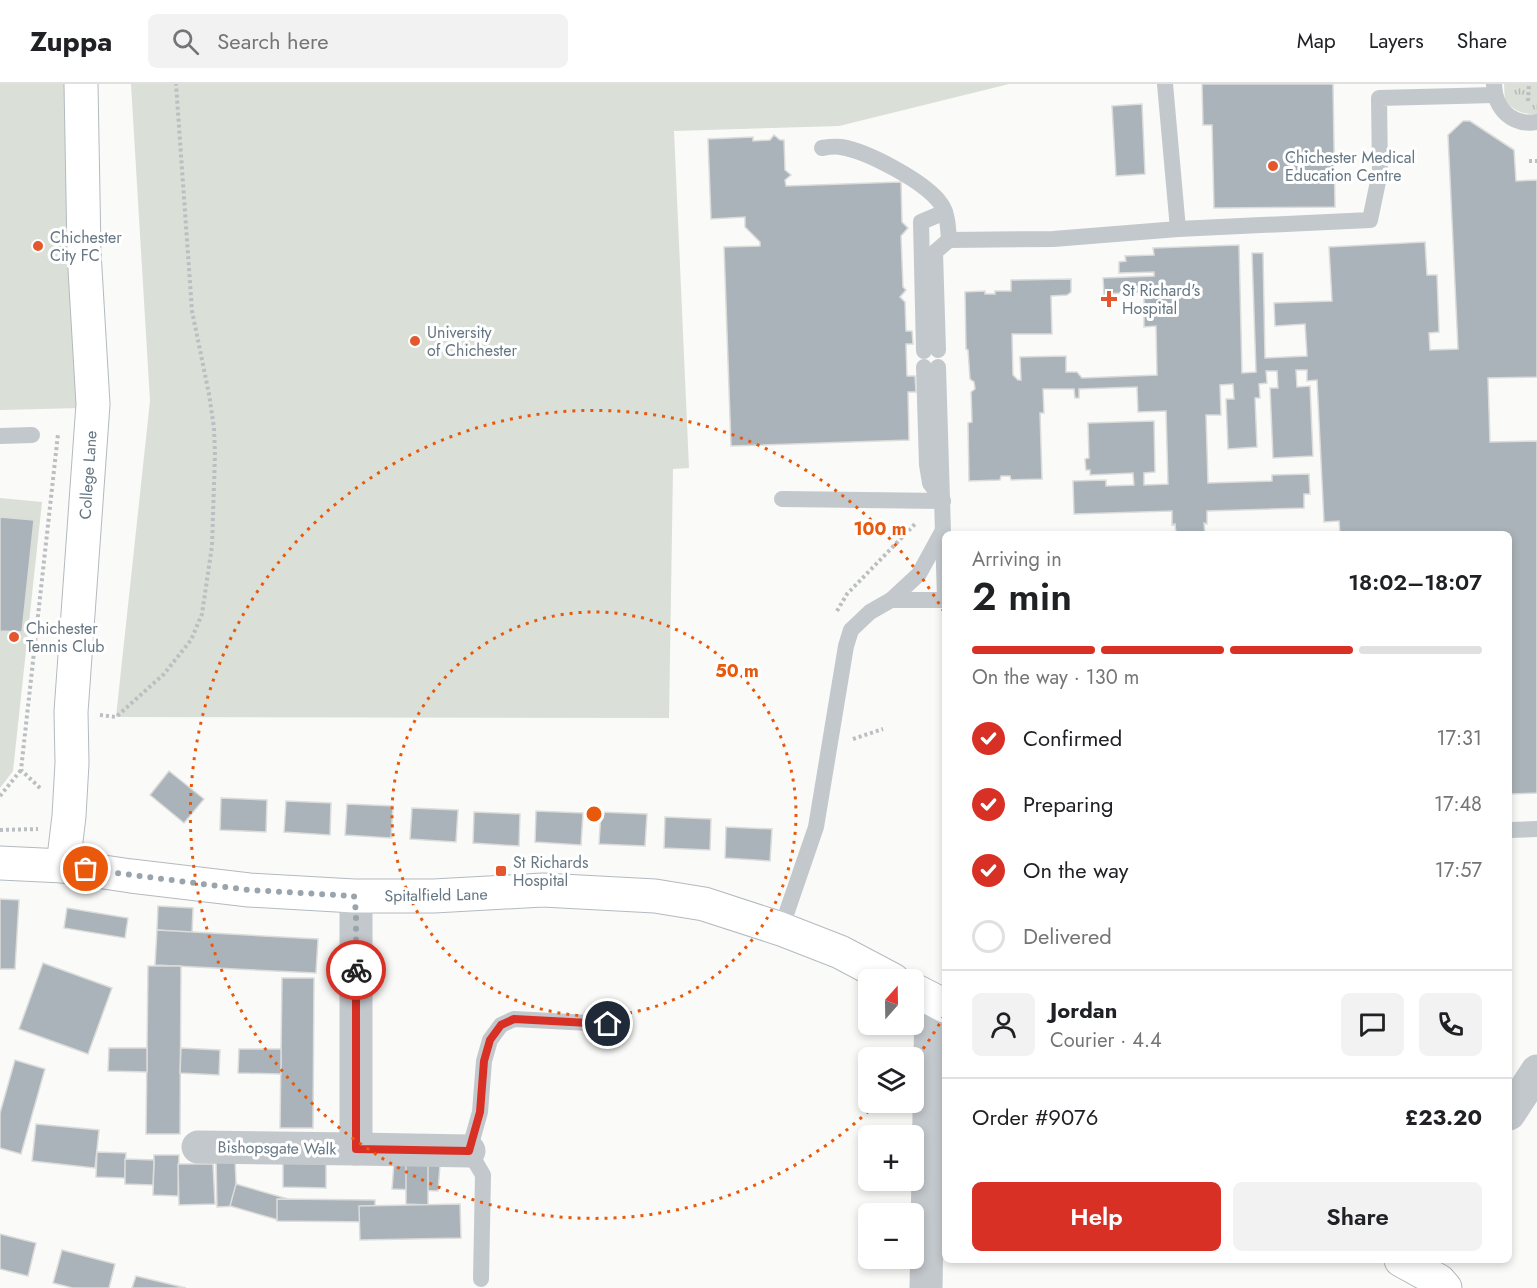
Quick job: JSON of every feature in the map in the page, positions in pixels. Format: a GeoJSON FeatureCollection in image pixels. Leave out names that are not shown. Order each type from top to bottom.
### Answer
{"type":"FeatureCollection","features":[{"type":"Feature","properties":{"kind":"main road","name":"College Lane"},"geometry":{"type":"LineString","coordinates":[[63,866],[69,822],[72,763],[71,712],[93,404],[84,252],[81,84]]}},
{"type":"Feature","properties":{"kind":"main road","name":"Spitalfield Lane"},"geometry":{"type":"LineString","coordinates":[[0,863],[63,866],[249,890],[354,896],[434,896],[543,890],[655,896],[704,904],[781,929],[840,952],[872,969]]}},
{"type":"Feature","properties":{"kind":"main road"},"geometry":{"type":"LineString","coordinates":[[1408,1263],[1439,1281],[1445,1288]]}},
{"type":"Feature","properties":{"kind":"street","name":"Bishopsgate Walk"},"geometry":{"type":"LineString","coordinates":[[354,896],[356,1149]]}},
{"type":"Feature","properties":{"kind":"street"},"geometry":{"type":"LineString","coordinates":[[926,1288],[930,998]]}},
{"type":"Feature","properties":{"kind":"street"},"geometry":{"type":"LineString","coordinates":[[1512,1108],[1537,1071]]}},
{"type":"Feature","properties":{"kind":"street","name":"Bishopsgate Walk"},"geometry":{"type":"LineString","coordinates":[[198,1147],[469,1151]]}},
{"type":"Feature","properties":{"kind":"lane"},"geometry":{"type":"LineString","coordinates":[[1165,84],[1178,229]]}},
{"type":"Feature","properties":{"kind":"lane"},"geometry":{"type":"LineString","coordinates":[[944,530],[943,501],[930,483],[927,465],[935,252],[949,240],[1053,239],[1178,229],[1370,220],[1380,172],[1379,98],[1495,90],[1499,106],[1506,116],[1529,124],[1537,122]]}},
{"type":"Feature","properties":{"kind":"lane"},"geometry":{"type":"LineString","coordinates":[[822,148],[841,147],[857,152],[909,177],[929,190],[943,205],[948,221],[949,240]]}},
{"type":"Feature","properties":{"kind":"lane"},"geometry":{"type":"LineString","coordinates":[[931,359],[921,222],[945,212]]}},
{"type":"Feature","properties":{"kind":"lane"},"geometry":{"type":"LineString","coordinates":[[0,436],[32,435]]}},
{"type":"Feature","properties":{"kind":"lane"},"geometry":{"type":"LineString","coordinates":[[782,499],[943,501]]}},
{"type":"Feature","properties":{"kind":"lane"},"geometry":{"type":"LineString","coordinates":[[781,929],[816,826],[850,630],[870,612],[891,600],[919,574],[942,534]]}},
{"type":"Feature","properties":{"kind":"lane"},"geometry":{"type":"LineString","coordinates":[[891,600],[942,599]]}},
{"type":"Feature","properties":{"kind":"lane"},"geometry":{"type":"LineString","coordinates":[[1512,830],[1537,829]]}},
{"type":"Feature","properties":{"kind":"lane"},"geometry":{"type":"LineString","coordinates":[[481,1279],[483,1175],[469,1151],[480,1112],[484,1061],[490,1040],[501,1025],[514,1019],[608,1024]]}},
{"type":"Feature","properties":{"kind":"path"},"geometry":{"type":"LineString","coordinates":[[71,712],[116,717],[164,674],[188,646],[200,622],[205,600],[212,546],[214,428],[210,394],[192,311],[176,84]]}},
{"type":"Feature","properties":{"kind":"path"},"geometry":{"type":"LineString","coordinates":[[1529,161],[1537,161]]}},
{"type":"Feature","properties":{"kind":"path"},"geometry":{"type":"LineString","coordinates":[[0,796],[21,770],[59,429]]}},
{"type":"Feature","properties":{"kind":"path"},"geometry":{"type":"LineString","coordinates":[[835,620],[837,611],[847,594],[921,518]]}},
{"type":"Feature","properties":{"kind":"path"},"geometry":{"type":"LineString","coordinates":[[853,739],[883,729]]}},
{"type":"Feature","properties":{"kind":"path"},"geometry":{"type":"LineString","coordinates":[[21,770],[69,822]]}},
{"type":"Feature","properties":{"kind":"path"},"geometry":{"type":"LineString","coordinates":[[0,830],[69,822]]}},
{"type":"Feature","properties":{"kind":"green space","name":"Chichester City FC"},"geometry":{"type":"Polygon","coordinates":[[[0,84],[71,84],[80,408],[0,410],[0,84]]]}},
{"type":"Feature","properties":{"kind":"green space","name":"University of Chichester"},"geometry":{"type":"Polygon","coordinates":[[[131,84],[1009,84],[839,126],[674,131],[689,468],[673,469],[669,718],[116,717],[150,401],[131,84]]]}},
{"type":"Feature","properties":{"kind":"green space"},"geometry":{"type":"Polygon","coordinates":[[[1504,84],[1537,84],[1537,114],[1520,112],[1505,102],[1504,84]]]}},
{"type":"Feature","properties":{"kind":"green space","name":"Chichester Tennis Club"},"geometry":{"type":"Polygon","coordinates":[[[0,498],[42,502],[13,771],[0,788],[0,498]]]}},
{"type":"Feature","properties":{"kind":"building","name":"Chichester Medical Education Centre"},"geometry":{"type":"Polygon","coordinates":[[[1202,84],[1333,84],[1335,207],[1214,208],[1212,125],[1203,125],[1202,84]]]}},
{"type":"Feature","properties":{"kind":"building"},"geometry":{"type":"Polygon","coordinates":[[[1142,104],[1145,174],[1116,176],[1112,106],[1142,104]]]}},
{"type":"Feature","properties":{"kind":"building","name":"St Richard's Hospital"},"geometry":{"type":"Polygon","coordinates":[[[1463,121],[1470,121],[1514,150],[1516,181],[1537,180],[1537,377],[1488,378],[1490,442],[1537,441],[1537,793],[1512,794],[1512,531],[1340,531],[1339,521],[1324,522],[1317,380],[1307,381],[1307,370],[1296,370],[1297,387],[1310,386],[1313,456],[1273,458],[1270,388],[1278,388],[1277,371],[1266,371],[1267,383],[1259,384],[1260,398],[1255,398],[1257,447],[1228,449],[1226,399],[1234,399],[1233,384],[1220,385],[1221,415],[1206,415],[1208,483],[1272,481],[1272,475],[1309,474],[1310,494],[1304,494],[1304,508],[1207,511],[1205,531],[1176,531],[1175,524],[1172,525],[1172,511],[1074,514],[1073,481],[1106,480],[1106,486],[1134,485],[1133,473],[1090,475],[1090,470],[1086,470],[1085,459],[1089,458],[1088,423],[1154,421],[1155,472],[1144,473],[1144,485],[1168,484],[1166,411],[1138,412],[1137,387],[1079,389],[1079,398],[1075,398],[1074,389],[1043,389],[1044,413],[1040,413],[1042,479],[1011,480],[1010,476],[1001,476],[1000,480],[969,481],[968,423],[972,422],[971,392],[975,389],[974,382],[970,379],[968,350],[966,349],[965,292],[985,291],[985,294],[995,294],[995,291],[1011,291],[1011,280],[1071,279],[1071,292],[1067,295],[1051,296],[1052,334],[1012,334],[1013,375],[1018,380],[1021,380],[1020,357],[1066,356],[1066,372],[1077,372],[1082,378],[1157,375],[1156,326],[1144,327],[1144,292],[1104,294],[1103,278],[1154,276],[1154,272],[1119,273],[1119,262],[1126,261],[1125,256],[1154,255],[1153,248],[1239,245],[1242,373],[1256,372],[1252,253],[1263,253],[1265,358],[1307,356],[1305,324],[1275,326],[1274,303],[1332,301],[1329,247],[1425,242],[1427,275],[1437,275],[1439,332],[1429,333],[1430,350],[1458,349],[1448,135],[1463,121]]]}},
{"type":"Feature","properties":{"kind":"building"},"geometry":{"type":"Polygon","coordinates":[[[774,135],[784,140],[785,170],[791,175],[785,180],[786,186],[901,182],[902,222],[908,228],[901,236],[903,287],[906,290],[900,297],[905,302],[906,331],[912,331],[913,344],[906,344],[907,376],[915,376],[916,392],[908,392],[909,440],[731,446],[724,247],[760,246],[760,242],[745,227],[745,217],[711,219],[708,139],[753,137],[753,141],[770,140],[774,135]]]}},
{"type":"Feature","properties":{"kind":"building"},"geometry":{"type":"Polygon","coordinates":[[[0,517],[34,520],[22,632],[0,631],[0,517]]]}},
{"type":"Feature","properties":{"kind":"building"},"geometry":{"type":"Polygon","coordinates":[[[169,771],[204,799],[184,823],[150,795],[169,771]]]}},
{"type":"Feature","properties":{"kind":"building"},"geometry":{"type":"Polygon","coordinates":[[[221,798],[267,800],[266,832],[220,830],[221,798]]]}},
{"type":"Feature","properties":{"kind":"building"},"geometry":{"type":"Polygon","coordinates":[[[286,801],[331,803],[330,835],[284,832],[286,801]]]}},
{"type":"Feature","properties":{"kind":"building"},"geometry":{"type":"Polygon","coordinates":[[[347,804],[393,806],[391,838],[345,835],[347,804]]]}},
{"type":"Feature","properties":{"kind":"building"},"geometry":{"type":"Polygon","coordinates":[[[412,808],[458,810],[456,842],[410,839],[412,808]]]}},
{"type":"Feature","properties":{"kind":"building"},"geometry":{"type":"Polygon","coordinates":[[[536,811],[583,813],[581,845],[535,842],[536,811]]]}},
{"type":"Feature","properties":{"kind":"building"},"geometry":{"type":"Polygon","coordinates":[[[474,812],[520,814],[519,846],[473,843],[474,812]]]}},
{"type":"Feature","properties":{"kind":"building"},"geometry":{"type":"Polygon","coordinates":[[[601,812],[647,814],[645,846],[599,844],[601,812]]]}},
{"type":"Feature","properties":{"kind":"building"},"geometry":{"type":"Polygon","coordinates":[[[665,817],[711,819],[710,850],[664,848],[665,817]]]}},
{"type":"Feature","properties":{"kind":"building"},"geometry":{"type":"Polygon","coordinates":[[[726,827],[772,829],[770,861],[725,858],[726,827]]]}},
{"type":"Feature","properties":{"kind":"building"},"geometry":{"type":"Polygon","coordinates":[[[0,899],[19,900],[15,969],[0,969],[0,899]]]}},
{"type":"Feature","properties":{"kind":"building"},"geometry":{"type":"Polygon","coordinates":[[[158,906],[193,908],[192,933],[157,930],[158,906]]]}},
{"type":"Feature","properties":{"kind":"building"},"geometry":{"type":"Polygon","coordinates":[[[67,908],[128,918],[125,938],[64,928],[67,908]]]}},
{"type":"Feature","properties":{"kind":"building"},"geometry":{"type":"Polygon","coordinates":[[[157,930],[318,939],[316,973],[155,965],[157,930]]]}},
{"type":"Feature","properties":{"kind":"building"},"geometry":{"type":"Polygon","coordinates":[[[43,963],[112,988],[88,1054],[19,1029],[43,963]]]}},
{"type":"Feature","properties":{"kind":"building"},"geometry":{"type":"Polygon","coordinates":[[[148,966],[181,966],[180,1134],[146,1134],[148,966]]]}},
{"type":"Feature","properties":{"kind":"building"},"geometry":{"type":"Polygon","coordinates":[[[282,978],[314,978],[313,1128],[280,1128],[282,978]]]}},
{"type":"Feature","properties":{"kind":"building"},"geometry":{"type":"Polygon","coordinates":[[[109,1048],[147,1048],[147,1072],[108,1071],[109,1048]]]}},
{"type":"Feature","properties":{"kind":"building"},"geometry":{"type":"Polygon","coordinates":[[[181,1048],[220,1050],[219,1075],[180,1073],[181,1048]]]}},
{"type":"Feature","properties":{"kind":"building"},"geometry":{"type":"Polygon","coordinates":[[[239,1049],[281,1049],[281,1074],[238,1073],[239,1049]]]}},
{"type":"Feature","properties":{"kind":"building"},"geometry":{"type":"Polygon","coordinates":[[[15,1060],[45,1069],[21,1154],[0,1148],[0,1113],[15,1060]]]}},
{"type":"Feature","properties":{"kind":"building"},"geometry":{"type":"Polygon","coordinates":[[[36,1124],[99,1130],[95,1168],[32,1161],[36,1124]]]}},
{"type":"Feature","properties":{"kind":"building"},"geometry":{"type":"Polygon","coordinates":[[[97,1152],[126,1153],[125,1178],[96,1177],[97,1152]]]}},
{"type":"Feature","properties":{"kind":"building"},"geometry":{"type":"Polygon","coordinates":[[[154,1155],[179,1155],[178,1196],[153,1195],[154,1155]]]}},
{"type":"Feature","properties":{"kind":"building"},"geometry":{"type":"Polygon","coordinates":[[[235,1158],[237,1206],[217,1207],[216,1159],[235,1158]]]}},
{"type":"Feature","properties":{"kind":"building"},"geometry":{"type":"Polygon","coordinates":[[[125,1159],[154,1160],[153,1185],[125,1184],[125,1159]]]}},
{"type":"Feature","properties":{"kind":"building"},"geometry":{"type":"Polygon","coordinates":[[[283,1163],[326,1163],[326,1188],[283,1187],[283,1163]]]}},
{"type":"Feature","properties":{"kind":"building"},"geometry":{"type":"Polygon","coordinates":[[[394,1163],[440,1165],[438,1191],[392,1189],[394,1163]]]}},
{"type":"Feature","properties":{"kind":"building"},"geometry":{"type":"Polygon","coordinates":[[[178,1164],[213,1164],[215,1204],[179,1205],[178,1164]]]}},
{"type":"Feature","properties":{"kind":"building"},"geometry":{"type":"Polygon","coordinates":[[[406,1165],[428,1165],[428,1205],[406,1204],[406,1165]]]}},
{"type":"Feature","properties":{"kind":"building"},"geometry":{"type":"Polygon","coordinates":[[[236,1184],[288,1199],[282,1221],[230,1206],[236,1184]]]}},
{"type":"Feature","properties":{"kind":"building"},"geometry":{"type":"Polygon","coordinates":[[[277,1199],[375,1200],[375,1222],[277,1221],[277,1199]]]}},
{"type":"Feature","properties":{"kind":"building"},"geometry":{"type":"Polygon","coordinates":[[[460,1204],[461,1238],[360,1240],[359,1206],[460,1204]]]}},
{"type":"Feature","properties":{"kind":"building"},"geometry":{"type":"Polygon","coordinates":[[[0,1234],[36,1243],[28,1276],[0,1269],[0,1234]]]}},
{"type":"Feature","properties":{"kind":"building"},"geometry":{"type":"Polygon","coordinates":[[[62,1250],[115,1264],[109,1288],[73,1288],[53,1283],[62,1250]]]}},
{"type":"Feature","properties":{"kind":"building"},"geometry":{"type":"Polygon","coordinates":[[[136,1276],[186,1288],[132,1288],[136,1276]]]}},
{"type":"Feature","properties":{"kind":"way so far"},"geometry":{"type":"LineString","coordinates":[[86,869],[249,890],[354,896],[356,970]]}},
{"type":"Feature","properties":{"kind":"place","name":"Chichester Medical Education Centre"},"geometry":{"type":"Point","coordinates":[1273,166]}},
{"type":"Feature","properties":{"kind":"place","name":"Chichester City FC"},"geometry":{"type":"Point","coordinates":[38,246]}},
{"type":"Feature","properties":{"kind":"place","name":"St Richard's Hospital"},"geometry":{"type":"Point","coordinates":[1109,299]}},
{"type":"Feature","properties":{"kind":"place","name":"University of Chichester"},"geometry":{"type":"Point","coordinates":[415,341]}},
{"type":"Feature","properties":{"kind":"place","name":"Chichester Tennis Club"},"geometry":{"type":"Point","coordinates":[14,637]}},
{"type":"Feature","properties":{"kind":"place","name":"St Richards Hospital"},"geometry":{"type":"Point","coordinates":[501,871]}},
{"type":"Feature","properties":{"kind":"route"},"geometry":{"type":"LineString","coordinates":[[356,970],[356,1149],[469,1151],[480,1112],[484,1061],[490,1040],[501,1025],[514,1019],[608,1024]]}}]}
